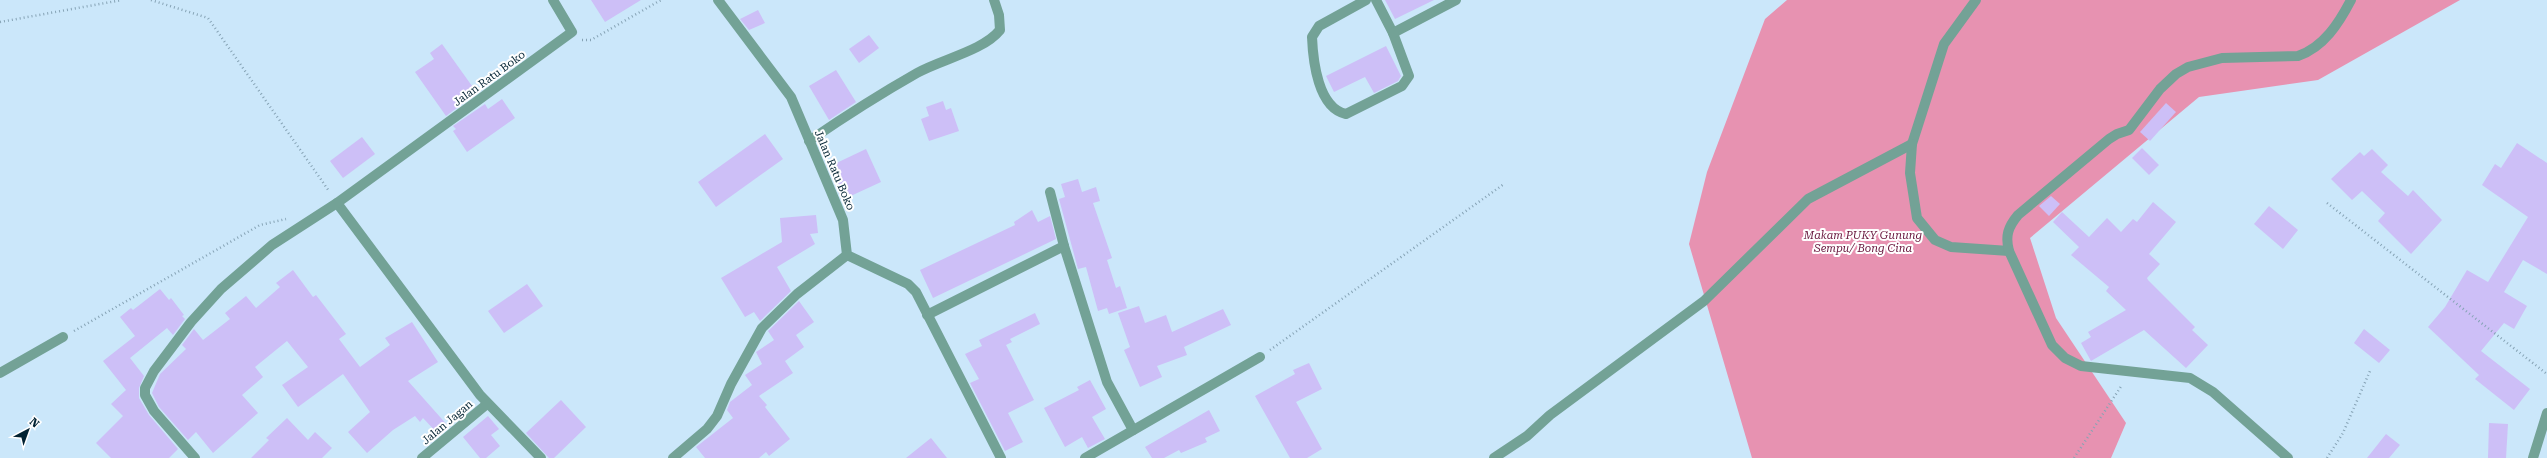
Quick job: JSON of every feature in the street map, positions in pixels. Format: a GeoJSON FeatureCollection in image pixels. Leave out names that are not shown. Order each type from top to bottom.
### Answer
{"type":"FeatureCollection","features":[{"type":"Feature","properties":{"kind":"street"},"geometry":{"type":"LineString","coordinates":[[553,0],[572,32]]}},
{"type":"Feature","properties":{"kind":"street","name":"Jalan Ratu Boko"},"geometry":{"type":"LineString","coordinates":[[718,0],[791,97],[843,220],[847,255]]}},
{"type":"Feature","properties":{"kind":"street"},"geometry":{"type":"LineString","coordinates":[[809,141],[916,73],[942,60],[992,40],[1000,30],[999,15],[994,0]]}},
{"type":"Feature","properties":{"kind":"street"},"geometry":{"type":"LineString","coordinates":[[1366,0],[1319,26],[1312,37],[1321,89],[1326,102],[1335,110],[1346,114],[1351,114],[1402,86],[1408,80],[1407,67],[1376,0]]}},
{"type":"Feature","properties":{"kind":"street"},"geometry":{"type":"LineString","coordinates":[[1392,33],[1456,0]]}},
{"type":"Feature","properties":{"kind":"street"},"geometry":{"type":"LineString","coordinates":[[1976,0],[1944,44],[1912,144],[1910,173],[1918,218],[1928,234],[1944,245],[2009,251]]}},
{"type":"Feature","properties":{"kind":"street"},"geometry":{"type":"LineString","coordinates":[[2288,458],[2213,392],[2190,378],[2130,373],[2081,366],[2065,358],[2052,345],[2009,251],[2007,234],[2010,224],[2018,215],[2109,139],[2116,134],[2129,130],[2160,89],[2176,74],[2188,68],[2222,58],[2298,56],[2307,53],[2316,48],[2339,22],[2351,0]]}},
{"type":"Feature","properties":{"kind":"street","name":"Jalan Ratu Boko"},"geometry":{"type":"LineString","coordinates":[[195,458],[154,411],[145,395],[145,388],[165,355],[191,322],[221,289],[272,245],[337,203],[572,32]]}},
{"type":"Feature","properties":{"kind":"street"},"geometry":{"type":"LineString","coordinates":[[1494,458],[1527,436],[1550,415],[1704,301],[1808,199],[1912,144]]}},
{"type":"Feature","properties":{"kind":"street"},"geometry":{"type":"LineString","coordinates":[[1050,192],[1064,246],[1107,382],[1133,430]]}},
{"type":"Feature","properties":{"kind":"street"},"geometry":{"type":"LineString","coordinates":[[337,203],[487,404],[541,458]]}},
{"type":"Feature","properties":{"kind":"street"},"geometry":{"type":"LineString","coordinates":[[927,315],[1064,246]]}},
{"type":"Feature","properties":{"kind":"street"},"geometry":{"type":"LineString","coordinates":[[674,458],[708,429],[717,416],[734,378],[762,328],[797,294],[847,255],[912,288],[1001,458]]}},
{"type":"Feature","properties":{"kind":"street"},"geometry":{"type":"LineString","coordinates":[[0,373],[63,337]]}},
{"type":"Feature","properties":{"kind":"street"},"geometry":{"type":"LineString","coordinates":[[1085,458],[1260,357]]}},
{"type":"Feature","properties":{"kind":"street","name":"Jalan Jagan"},"geometry":{"type":"LineString","coordinates":[[422,458],[487,404]]}},
{"type":"Feature","properties":{"kind":"street"},"geometry":{"type":"LineString","coordinates":[[2532,458],[2547,413]]}},
{"type":"Feature","properties":{"kind":"path"},"geometry":{"type":"LineString","coordinates":[[0,22],[122,0]]}},
{"type":"Feature","properties":{"kind":"path"},"geometry":{"type":"LineString","coordinates":[[152,0],[208,18],[337,203]]}},
{"type":"Feature","properties":{"kind":"path"},"geometry":{"type":"LineString","coordinates":[[572,32],[577,38],[590,40],[661,0]]}},
{"type":"Feature","properties":{"kind":"path"},"geometry":{"type":"LineString","coordinates":[[1260,357],[1504,184]]}},
{"type":"Feature","properties":{"kind":"path"},"geometry":{"type":"LineString","coordinates":[[2327,203],[2547,374]]}},
{"type":"Feature","properties":{"kind":"path"},"geometry":{"type":"LineString","coordinates":[[63,337],[260,225],[279,219],[312,220]]}},
{"type":"Feature","properties":{"kind":"path"},"geometry":{"type":"LineString","coordinates":[[2327,458],[2343,433],[2370,371]]}},
{"type":"Feature","properties":{"kind":"path"},"geometry":{"type":"LineString","coordinates":[[2074,458],[2130,373]]}},
{"type":"Feature","properties":{"kind":"green space","name":"Makam PUKY Gunung Sempu/ Bong Cina"},"geometry":{"type":"Polygon","coordinates":[[[1787,0],[2460,0],[2318,80],[2199,97],[2030,238],[2056,318],[2126,423],[2111,458],[1752,458],[1689,244],[1707,172],[1765,19],[1787,0]]]}},
{"type":"Feature","properties":{"kind":"building"},"geometry":{"type":"Polygon","coordinates":[[[591,0],[641,0],[605,22],[591,0]]]}},
{"type":"Feature","properties":{"kind":"building"},"geometry":{"type":"Polygon","coordinates":[[[1385,0],[1434,0],[1395,19],[1385,0]]]}},
{"type":"Feature","properties":{"kind":"building"},"geometry":{"type":"Polygon","coordinates":[[[758,10],[765,23],[749,30],[740,19],[758,10]]]}},
{"type":"Feature","properties":{"kind":"building"},"geometry":{"type":"Polygon","coordinates":[[[869,35],[879,48],[859,63],[849,49],[869,35]]]}},
{"type":"Feature","properties":{"kind":"building"},"geometry":{"type":"Polygon","coordinates":[[[442,44],[477,93],[446,116],[415,72],[434,59],[430,53],[442,44]]]}},
{"type":"Feature","properties":{"kind":"building"},"geometry":{"type":"Polygon","coordinates":[[[1386,46],[1401,76],[1398,81],[1374,93],[1365,77],[1334,92],[1326,76],[1386,46]]]}},
{"type":"Feature","properties":{"kind":"building"},"geometry":{"type":"Polygon","coordinates":[[[836,70],[856,102],[829,120],[809,86],[836,70]]]}},
{"type":"Feature","properties":{"kind":"building"},"geometry":{"type":"Polygon","coordinates":[[[502,99],[515,118],[467,152],[453,131],[456,129],[453,126],[485,104],[488,109],[502,99]]]}},
{"type":"Feature","properties":{"kind":"building"},"geometry":{"type":"Polygon","coordinates":[[[943,101],[946,110],[951,108],[959,131],[929,141],[921,119],[929,116],[926,107],[943,101]]]}},
{"type":"Feature","properties":{"kind":"building"},"geometry":{"type":"Polygon","coordinates":[[[2166,103],[2176,112],[2150,141],[2140,132],[2166,103]]]}},
{"type":"Feature","properties":{"kind":"building"},"geometry":{"type":"Polygon","coordinates":[[[765,134],[783,159],[716,207],[698,182],[765,134]]]}},
{"type":"Feature","properties":{"kind":"building"},"geometry":{"type":"Polygon","coordinates":[[[362,137],[375,154],[343,178],[330,161],[362,137]]]}},
{"type":"Feature","properties":{"kind":"building"},"geometry":{"type":"Polygon","coordinates":[[[2517,143],[2547,163],[2547,274],[2523,260],[2504,292],[2527,306],[2514,329],[2504,323],[2481,351],[2530,389],[2514,410],[2475,379],[2479,375],[2428,327],[2445,307],[2467,270],[2488,282],[2528,217],[2482,185],[2495,164],[2501,168],[2517,143]]]}},
{"type":"Feature","properties":{"kind":"building"},"geometry":{"type":"Polygon","coordinates":[[[2142,148],[2159,165],[2149,175],[2132,158],[2142,148]]]}},
{"type":"Feature","properties":{"kind":"building"},"geometry":{"type":"Polygon","coordinates":[[[866,149],[881,182],[842,200],[828,167],[866,149]]]}},
{"type":"Feature","properties":{"kind":"building"},"geometry":{"type":"Polygon","coordinates":[[[2372,149],[2388,165],[2381,172],[2408,196],[2413,190],[2442,220],[2411,254],[2378,221],[2385,213],[2362,191],[2352,200],[2331,179],[2360,152],[2364,156],[2372,149]]]}},
{"type":"Feature","properties":{"kind":"building"},"geometry":{"type":"Polygon","coordinates":[[[1078,179],[1082,192],[1096,187],[1100,201],[1093,203],[1112,258],[1107,260],[1116,288],[1120,286],[1127,308],[1109,314],[1107,308],[1098,311],[1086,267],[1078,269],[1059,199],[1065,197],[1061,184],[1078,179]]]}},
{"type":"Feature","properties":{"kind":"building"},"geometry":{"type":"Polygon","coordinates":[[[2051,196],[2060,204],[2049,216],[2039,206],[2051,196]]]}},
{"type":"Feature","properties":{"kind":"building"},"geometry":{"type":"Polygon","coordinates":[[[2153,202],[2176,222],[2149,254],[2160,264],[2147,278],[2195,327],[2192,330],[2208,345],[2186,368],[2144,330],[2091,361],[2081,343],[2091,337],[2088,332],[2126,310],[2106,291],[2109,287],[2071,255],[2079,247],[2053,222],[2062,212],[2089,237],[2107,218],[2121,232],[2133,219],[2137,222],[2153,202]]]}},
{"type":"Feature","properties":{"kind":"building"},"geometry":{"type":"Polygon","coordinates":[[[2269,206],[2298,230],[2283,249],[2254,224],[2269,206]]]}},
{"type":"Feature","properties":{"kind":"building"},"geometry":{"type":"Polygon","coordinates":[[[1032,210],[1038,222],[1050,216],[1056,239],[933,298],[920,270],[1015,225],[1014,222],[1032,210]]]}},
{"type":"Feature","properties":{"kind":"building"},"geometry":{"type":"Polygon","coordinates":[[[816,215],[818,233],[810,234],[815,244],[777,267],[791,291],[760,321],[754,312],[745,317],[721,278],[782,242],[780,218],[816,215]]]}},
{"type":"Feature","properties":{"kind":"building"},"geometry":{"type":"Polygon","coordinates":[[[293,270],[313,297],[316,295],[346,334],[339,339],[360,367],[390,345],[385,338],[412,322],[438,362],[408,381],[449,427],[439,435],[423,418],[420,422],[415,416],[393,430],[367,453],[348,432],[370,412],[343,374],[298,407],[282,385],[308,367],[287,341],[255,367],[263,377],[242,395],[258,413],[213,453],[196,432],[188,440],[159,407],[152,393],[160,374],[186,349],[182,345],[194,329],[203,340],[230,319],[225,313],[246,296],[256,308],[280,287],[276,283],[293,270]]]}},
{"type":"Feature","properties":{"kind":"building"},"geometry":{"type":"Polygon","coordinates":[[[527,284],[543,306],[504,333],[488,311],[527,284]]]}},
{"type":"Feature","properties":{"kind":"building"},"geometry":{"type":"Polygon","coordinates":[[[160,289],[169,300],[171,298],[184,315],[182,316],[185,319],[173,335],[167,328],[130,358],[144,376],[139,388],[139,398],[149,415],[178,449],[169,458],[111,458],[96,443],[123,416],[111,404],[126,390],[103,361],[135,336],[120,317],[131,308],[133,310],[160,289]]]}},
{"type":"Feature","properties":{"kind":"building"},"geometry":{"type":"Polygon","coordinates":[[[799,301],[814,322],[796,335],[804,347],[785,361],[793,373],[759,396],[767,405],[765,407],[790,439],[769,456],[766,452],[759,458],[705,458],[696,447],[733,418],[727,410],[730,402],[752,385],[745,375],[762,364],[756,352],[774,340],[768,331],[799,301]]]}},
{"type":"Feature","properties":{"kind":"building"},"geometry":{"type":"Polygon","coordinates":[[[1139,306],[1145,323],[1166,315],[1172,332],[1223,309],[1231,325],[1184,347],[1187,355],[1157,366],[1162,377],[1140,387],[1124,350],[1130,347],[1118,313],[1139,306]]]}},
{"type":"Feature","properties":{"kind":"building"},"geometry":{"type":"Polygon","coordinates":[[[1035,313],[1040,324],[1010,339],[1012,342],[1006,345],[1034,400],[1008,413],[1023,442],[1005,451],[970,383],[979,379],[965,354],[982,346],[979,340],[1035,313]]]}},
{"type":"Feature","properties":{"kind":"building"},"geometry":{"type":"Polygon","coordinates":[[[2364,329],[2390,350],[2379,363],[2354,343],[2364,329]]]}},
{"type":"Feature","properties":{"kind":"building"},"geometry":{"type":"Polygon","coordinates":[[[1309,363],[1322,389],[1296,402],[1322,449],[1307,458],[1290,458],[1255,396],[1295,374],[1293,370],[1309,363]]]}},
{"type":"Feature","properties":{"kind":"building"},"geometry":{"type":"Polygon","coordinates":[[[1090,380],[1106,409],[1092,417],[1105,439],[1088,448],[1082,437],[1065,447],[1044,408],[1079,390],[1077,387],[1090,380]]]}},
{"type":"Feature","properties":{"kind":"building"},"geometry":{"type":"Polygon","coordinates":[[[561,400],[586,427],[554,458],[549,458],[526,433],[561,400]]]}},
{"type":"Feature","properties":{"kind":"building"},"geometry":{"type":"Polygon","coordinates":[[[1209,410],[1220,431],[1205,438],[1207,442],[1181,453],[1179,450],[1164,458],[1152,458],[1145,447],[1209,410]]]}},
{"type":"Feature","properties":{"kind":"building"},"geometry":{"type":"Polygon","coordinates":[[[488,416],[499,429],[491,435],[500,446],[486,458],[480,458],[463,437],[488,416]]]}},
{"type":"Feature","properties":{"kind":"building"},"geometry":{"type":"Polygon","coordinates":[[[287,418],[308,440],[315,432],[332,448],[322,458],[251,458],[269,440],[266,438],[287,418]]]}},
{"type":"Feature","properties":{"kind":"building"},"geometry":{"type":"Polygon","coordinates":[[[2489,423],[2508,424],[2506,458],[2488,458],[2489,423]]]}},
{"type":"Feature","properties":{"kind":"building"},"geometry":{"type":"Polygon","coordinates":[[[2386,434],[2400,445],[2389,458],[2367,458],[2386,434]]]}},
{"type":"Feature","properties":{"kind":"building"},"geometry":{"type":"Polygon","coordinates":[[[931,438],[947,458],[906,458],[931,438]]]}}]}
